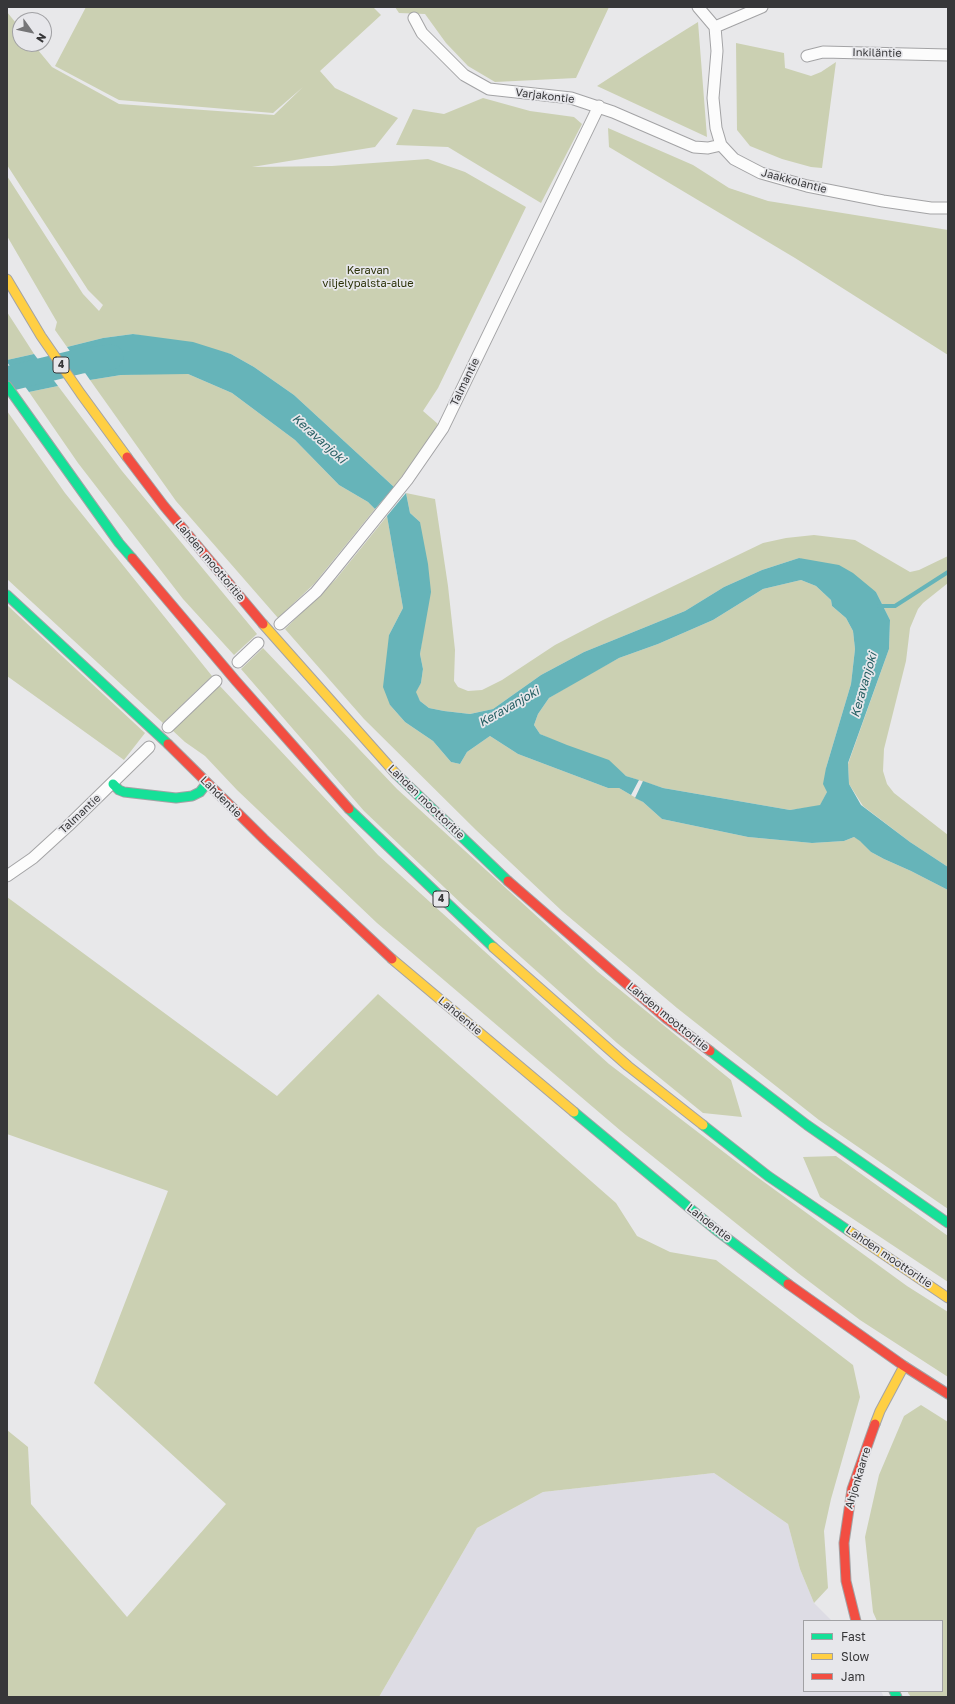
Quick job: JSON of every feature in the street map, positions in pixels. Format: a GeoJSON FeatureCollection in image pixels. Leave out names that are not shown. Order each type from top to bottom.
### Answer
{"type":"FeatureCollection","features":[{"type":"Feature","properties":{"kind":"main road","name":"Lahden moottoritie"},"geometry":{"type":"LineString","coordinates":[[7,279],[41,336],[81,394],[169,512],[280,646],[400,779],[525,897],[667,1019],[807,1125],[948,1223]]}},
{"type":"Feature","properties":{"kind":"main road","name":"Lahden moottoritie"},"geometry":{"type":"LineString","coordinates":[[7,386],[119,543],[236,681],[354,815],[485,940],[628,1066],[768,1176],[948,1298]]}},
{"type":"Feature","properties":{"kind":"main road","name":"Lahdentie"},"geometry":{"type":"LineString","coordinates":[[7,595],[393,960],[716,1230],[811,1301],[904,1366],[948,1394]]}},
{"type":"Feature","properties":{"kind":"main road"},"geometry":{"type":"LineString","coordinates":[[113,784],[119,790],[124,792],[176,798],[192,796],[200,792],[207,783]]}},
{"type":"Feature","properties":{"kind":"main road","name":"Ahjonkaarre"},"geometry":{"type":"LineString","coordinates":[[856,1620],[846,1581],[844,1543],[848,1509],[852,1489],[880,1411],[904,1366]]}},
{"type":"Feature","properties":{"kind":"street"},"geometry":{"type":"LineString","coordinates":[[698,7],[715,27],[762,7]]}},
{"type":"Feature","properties":{"kind":"street","name":"Varjakontie"},"geometry":{"type":"LineString","coordinates":[[414,18],[422,33],[464,75],[489,89],[571,98],[599,106],[694,146],[708,148],[721,145]]}},
{"type":"Feature","properties":{"kind":"street","name":"Jaakkolantie"},"geometry":{"type":"LineString","coordinates":[[715,27],[717,51],[713,98],[716,128],[721,145],[734,160],[769,176],[807,186],[883,201],[931,208],[948,208]]}},
{"type":"Feature","properties":{"kind":"street","name":"Inkiläntie"},"geometry":{"type":"LineString","coordinates":[[806,56],[823,52],[948,55]]}},
{"type":"Feature","properties":{"kind":"street","name":"Talmantie"},"geometry":{"type":"LineString","coordinates":[[280,624],[316,592],[407,480],[443,428],[599,106]]}},
{"type":"Feature","properties":{"kind":"street"},"geometry":{"type":"LineString","coordinates":[[238,662],[258,643]]}},
{"type":"Feature","properties":{"kind":"street"},"geometry":{"type":"LineString","coordinates":[[168,727],[216,681]]}},
{"type":"Feature","properties":{"kind":"street","name":"Talmantie"},"geometry":{"type":"LineString","coordinates":[[7,876],[33,858],[113,784],[149,747]]}},
{"type":"Feature","properties":{"kind":"shaded area"},"geometry":{"type":"Polygon","coordinates":[[[714,1473],[788,1524],[800,1569],[814,1603],[831,1620],[803,1620],[803,1692],[882,1692],[884,1697],[379,1697],[477,1528],[543,1492],[714,1473]]]}},
{"type":"Feature","properties":{"kind":"green space","name":"Keravan viljelypalsta-alue"},"geometry":{"type":"Polygon","coordinates":[[[86,7],[373,7],[381,15],[320,71],[335,88],[398,118],[375,147],[252,167],[332,166],[428,159],[465,172],[526,207],[438,388],[423,411],[438,424],[424,447],[394,487],[294,395],[254,367],[231,354],[133,334],[103,338],[67,347],[55,330],[57,322],[7,236],[7,176],[83,294],[99,311],[103,305],[88,290],[7,165],[7,12],[12,18],[12,52],[40,52],[52,67],[119,104],[274,115],[303,87],[273,113],[119,100],[55,66],[86,7]]]}},
{"type":"Feature","properties":{"kind":"green space"},"geometry":{"type":"Polygon","coordinates":[[[395,7],[609,7],[576,78],[495,82],[468,66],[446,43],[425,14],[399,13],[395,7]]]}},
{"type":"Feature","properties":{"kind":"green space"},"geometry":{"type":"Polygon","coordinates":[[[698,22],[707,137],[597,86],[645,55],[698,22]]]}},
{"type":"Feature","properties":{"kind":"green space"},"geometry":{"type":"Polygon","coordinates":[[[736,43],[784,53],[785,68],[811,76],[821,72],[836,62],[822,168],[811,167],[782,159],[750,146],[737,130],[736,43]]]}},
{"type":"Feature","properties":{"kind":"green space"},"geometry":{"type":"Polygon","coordinates":[[[483,98],[530,111],[574,117],[582,124],[541,203],[448,147],[396,145],[413,109],[444,114],[483,98]]]}},
{"type":"Feature","properties":{"kind":"green space"},"geometry":{"type":"Polygon","coordinates":[[[608,128],[693,165],[729,188],[768,201],[948,230],[948,355],[795,258],[609,147],[608,128]]]}},
{"type":"Feature","properties":{"kind":"green space"},"geometry":{"type":"Polygon","coordinates":[[[7,312],[27,343],[34,354],[7,360],[7,312]]]}},
{"type":"Feature","properties":{"kind":"green space"},"geometry":{"type":"Polygon","coordinates":[[[160,373],[188,374],[232,393],[295,440],[339,485],[368,502],[375,509],[314,584],[278,618],[176,501],[90,380],[121,375],[160,373]]]}},
{"type":"Feature","properties":{"kind":"green space"},"geometry":{"type":"Polygon","coordinates":[[[58,386],[122,471],[257,634],[234,655],[183,599],[78,463],[29,392],[58,386]]]}},
{"type":"Feature","properties":{"kind":"green space"},"geometry":{"type":"Polygon","coordinates":[[[7,411],[65,493],[212,676],[163,723],[7,579],[7,411]]]}},
{"type":"Feature","properties":{"kind":"green space"},"geometry":{"type":"Polygon","coordinates":[[[406,493],[435,499],[448,586],[455,650],[454,681],[458,687],[468,691],[482,690],[502,680],[555,645],[603,620],[763,543],[786,538],[814,535],[855,540],[910,572],[919,570],[948,556],[948,583],[923,603],[918,609],[910,628],[906,661],[884,749],[883,771],[887,784],[894,793],[948,835],[948,867],[910,842],[863,806],[849,784],[848,764],[889,649],[890,620],[876,592],[799,558],[762,570],[724,587],[685,611],[584,652],[541,675],[493,709],[470,714],[429,708],[420,701],[415,692],[421,683],[423,669],[420,654],[424,625],[420,522],[410,513],[406,493]]]}},
{"type":"Feature","properties":{"kind":"green space"},"geometry":{"type":"Polygon","coordinates":[[[387,516],[403,608],[389,635],[390,705],[405,722],[433,741],[451,762],[460,764],[467,752],[490,736],[518,754],[608,788],[619,788],[643,802],[662,819],[748,837],[812,843],[844,841],[854,837],[860,840],[871,852],[948,890],[948,1209],[819,1120],[677,1008],[562,911],[476,830],[364,719],[285,629],[336,579],[387,516]]]}},
{"type":"Feature","properties":{"kind":"green space"},"geometry":{"type":"Polygon","coordinates":[[[801,580],[816,586],[831,600],[832,606],[846,618],[853,631],[855,649],[851,684],[826,768],[827,792],[820,806],[790,810],[663,788],[626,776],[620,771],[540,734],[534,725],[538,714],[549,698],[582,678],[619,658],[658,644],[713,620],[763,589],[801,580]]]}},
{"type":"Feature","properties":{"kind":"green space"},"geometry":{"type":"Polygon","coordinates":[[[7,605],[145,733],[124,760],[7,676],[7,605]]]}},
{"type":"Feature","properties":{"kind":"green space"},"geometry":{"type":"Polygon","coordinates":[[[263,648],[397,789],[598,972],[731,1080],[742,1117],[703,1113],[617,1043],[465,907],[364,811],[241,669],[263,648]]]}},
{"type":"Feature","properties":{"kind":"green space"},"geometry":{"type":"Polygon","coordinates":[[[219,685],[378,855],[609,1064],[742,1166],[907,1286],[948,1312],[948,1377],[860,1320],[798,1273],[621,1131],[377,923],[237,790],[205,756],[185,742],[172,730],[219,685]]]}},
{"type":"Feature","properties":{"kind":"green space"},"geometry":{"type":"Polygon","coordinates":[[[7,897],[277,1096],[378,994],[616,1203],[637,1236],[670,1252],[716,1260],[853,1365],[860,1397],[831,1499],[824,1531],[828,1588],[814,1603],[800,1569],[788,1524],[714,1473],[543,1492],[477,1528],[379,1697],[7,1697],[7,1430],[28,1447],[31,1504],[127,1617],[226,1504],[94,1383],[168,1191],[7,1134],[7,897]]]}},
{"type":"Feature","properties":{"kind":"green space"},"geometry":{"type":"Polygon","coordinates":[[[836,1156],[948,1236],[948,1282],[820,1197],[803,1157],[836,1156]]]}},
{"type":"Feature","properties":{"kind":"green space"},"geometry":{"type":"Polygon","coordinates":[[[921,1405],[948,1422],[948,1697],[911,1697],[908,1693],[943,1692],[943,1620],[877,1620],[873,1612],[865,1537],[879,1475],[904,1416],[921,1405]]]}},
{"type":"Feature","properties":{"kind":"water"},"geometry":{"type":"Polygon","coordinates":[[[133,334],[193,342],[231,354],[254,367],[294,395],[394,487],[375,509],[368,502],[339,485],[295,440],[232,393],[188,374],[121,375],[90,380],[67,347],[103,338],[133,334]]]}},
{"type":"Feature","properties":{"kind":"water"},"geometry":{"type":"Polygon","coordinates":[[[34,354],[58,386],[29,392],[7,362],[7,360],[34,354]]]}},
{"type":"Feature","properties":{"kind":"water"},"geometry":{"type":"Polygon","coordinates":[[[406,493],[410,513],[420,522],[428,564],[431,592],[420,654],[423,669],[421,683],[416,692],[420,701],[429,708],[444,711],[470,714],[493,709],[541,675],[584,652],[685,611],[724,587],[762,570],[799,558],[839,565],[853,573],[876,592],[890,620],[889,649],[848,763],[849,784],[861,805],[910,842],[948,867],[948,890],[871,852],[854,837],[844,841],[812,843],[748,837],[662,819],[643,802],[635,798],[643,781],[663,788],[790,810],[820,805],[827,792],[823,784],[826,768],[851,684],[855,649],[853,631],[846,618],[832,606],[831,600],[816,586],[801,580],[763,589],[713,620],[658,644],[619,658],[549,698],[538,714],[534,725],[540,734],[609,760],[626,776],[639,780],[631,795],[619,788],[608,788],[518,754],[490,736],[467,752],[460,764],[451,762],[433,741],[405,722],[390,705],[383,687],[389,635],[403,608],[387,516],[406,493]]]}},
{"type":"Feature","properties":{"kind":"waterway","name":"Keravanjoki"},"geometry":{"type":"LineString","coordinates":[[7,379],[81,361],[111,357]]}},
{"type":"Feature","properties":{"kind":"waterway"},"geometry":{"type":"LineString","coordinates":[[879,606],[895,606],[948,572]]}},
{"type":"Feature","properties":{"kind":"traffic: fast"},"geometry":{"type":"LineString","coordinates":[[7,386],[119,543],[132,558]]}},
{"type":"Feature","properties":{"kind":"traffic: fast"},"geometry":{"type":"LineString","coordinates":[[7,595],[168,744]]}},
{"type":"Feature","properties":{"kind":"traffic: fast"},"geometry":{"type":"LineString","coordinates":[[396,774],[508,881]]}},
{"type":"Feature","properties":{"kind":"traffic: fast"},"geometry":{"type":"LineString","coordinates":[[113,784],[119,790],[124,792],[176,798],[192,796],[200,792],[207,783]]}},
{"type":"Feature","properties":{"kind":"traffic: fast"},"geometry":{"type":"LineString","coordinates":[[349,809],[493,947]]}},
{"type":"Feature","properties":{"kind":"traffic: fast"},"geometry":{"type":"LineString","coordinates":[[710,1051],[807,1125],[948,1223]]}},
{"type":"Feature","properties":{"kind":"traffic: fast"},"geometry":{"type":"LineString","coordinates":[[574,1112],[716,1230],[788,1284]]}},
{"type":"Feature","properties":{"kind":"traffic: fast"},"geometry":{"type":"LineString","coordinates":[[703,1125],[768,1176],[849,1231]]}},
{"type":"Feature","properties":{"kind":"traffic: fast"},"geometry":{"type":"LineString","coordinates":[[894,1692],[897,1697]]}},
{"type":"Feature","properties":{"kind":"traffic: slow"},"geometry":{"type":"LineString","coordinates":[[7,279],[41,336],[127,457]]}},
{"type":"Feature","properties":{"kind":"traffic: slow"},"geometry":{"type":"LineString","coordinates":[[263,624],[396,774]]}},
{"type":"Feature","properties":{"kind":"traffic: slow"},"geometry":{"type":"LineString","coordinates":[[493,947],[628,1066],[703,1125]]}},
{"type":"Feature","properties":{"kind":"traffic: slow"},"geometry":{"type":"LineString","coordinates":[[392,959],[574,1112]]}},
{"type":"Feature","properties":{"kind":"traffic: slow"},"geometry":{"type":"LineString","coordinates":[[849,1231],[948,1298]]}},
{"type":"Feature","properties":{"kind":"traffic: slow"},"geometry":{"type":"LineString","coordinates":[[875,1424],[880,1411],[904,1366]]}},
{"type":"Feature","properties":{"kind":"traffic: jam"},"geometry":{"type":"LineString","coordinates":[[127,457],[164,506],[263,624]]}},
{"type":"Feature","properties":{"kind":"traffic: jam"},"geometry":{"type":"LineString","coordinates":[[132,558],[236,681],[349,809]]}},
{"type":"Feature","properties":{"kind":"traffic: jam"},"geometry":{"type":"LineString","coordinates":[[168,744],[264,839],[392,959]]}},
{"type":"Feature","properties":{"kind":"traffic: jam"},"geometry":{"type":"LineString","coordinates":[[508,881],[667,1019],[710,1051]]}},
{"type":"Feature","properties":{"kind":"traffic: jam"},"geometry":{"type":"LineString","coordinates":[[788,1284],[904,1366],[948,1394]]}},
{"type":"Feature","properties":{"kind":"traffic: jam"},"geometry":{"type":"LineString","coordinates":[[856,1620],[846,1581],[844,1543],[852,1489],[875,1424]]}}]}
